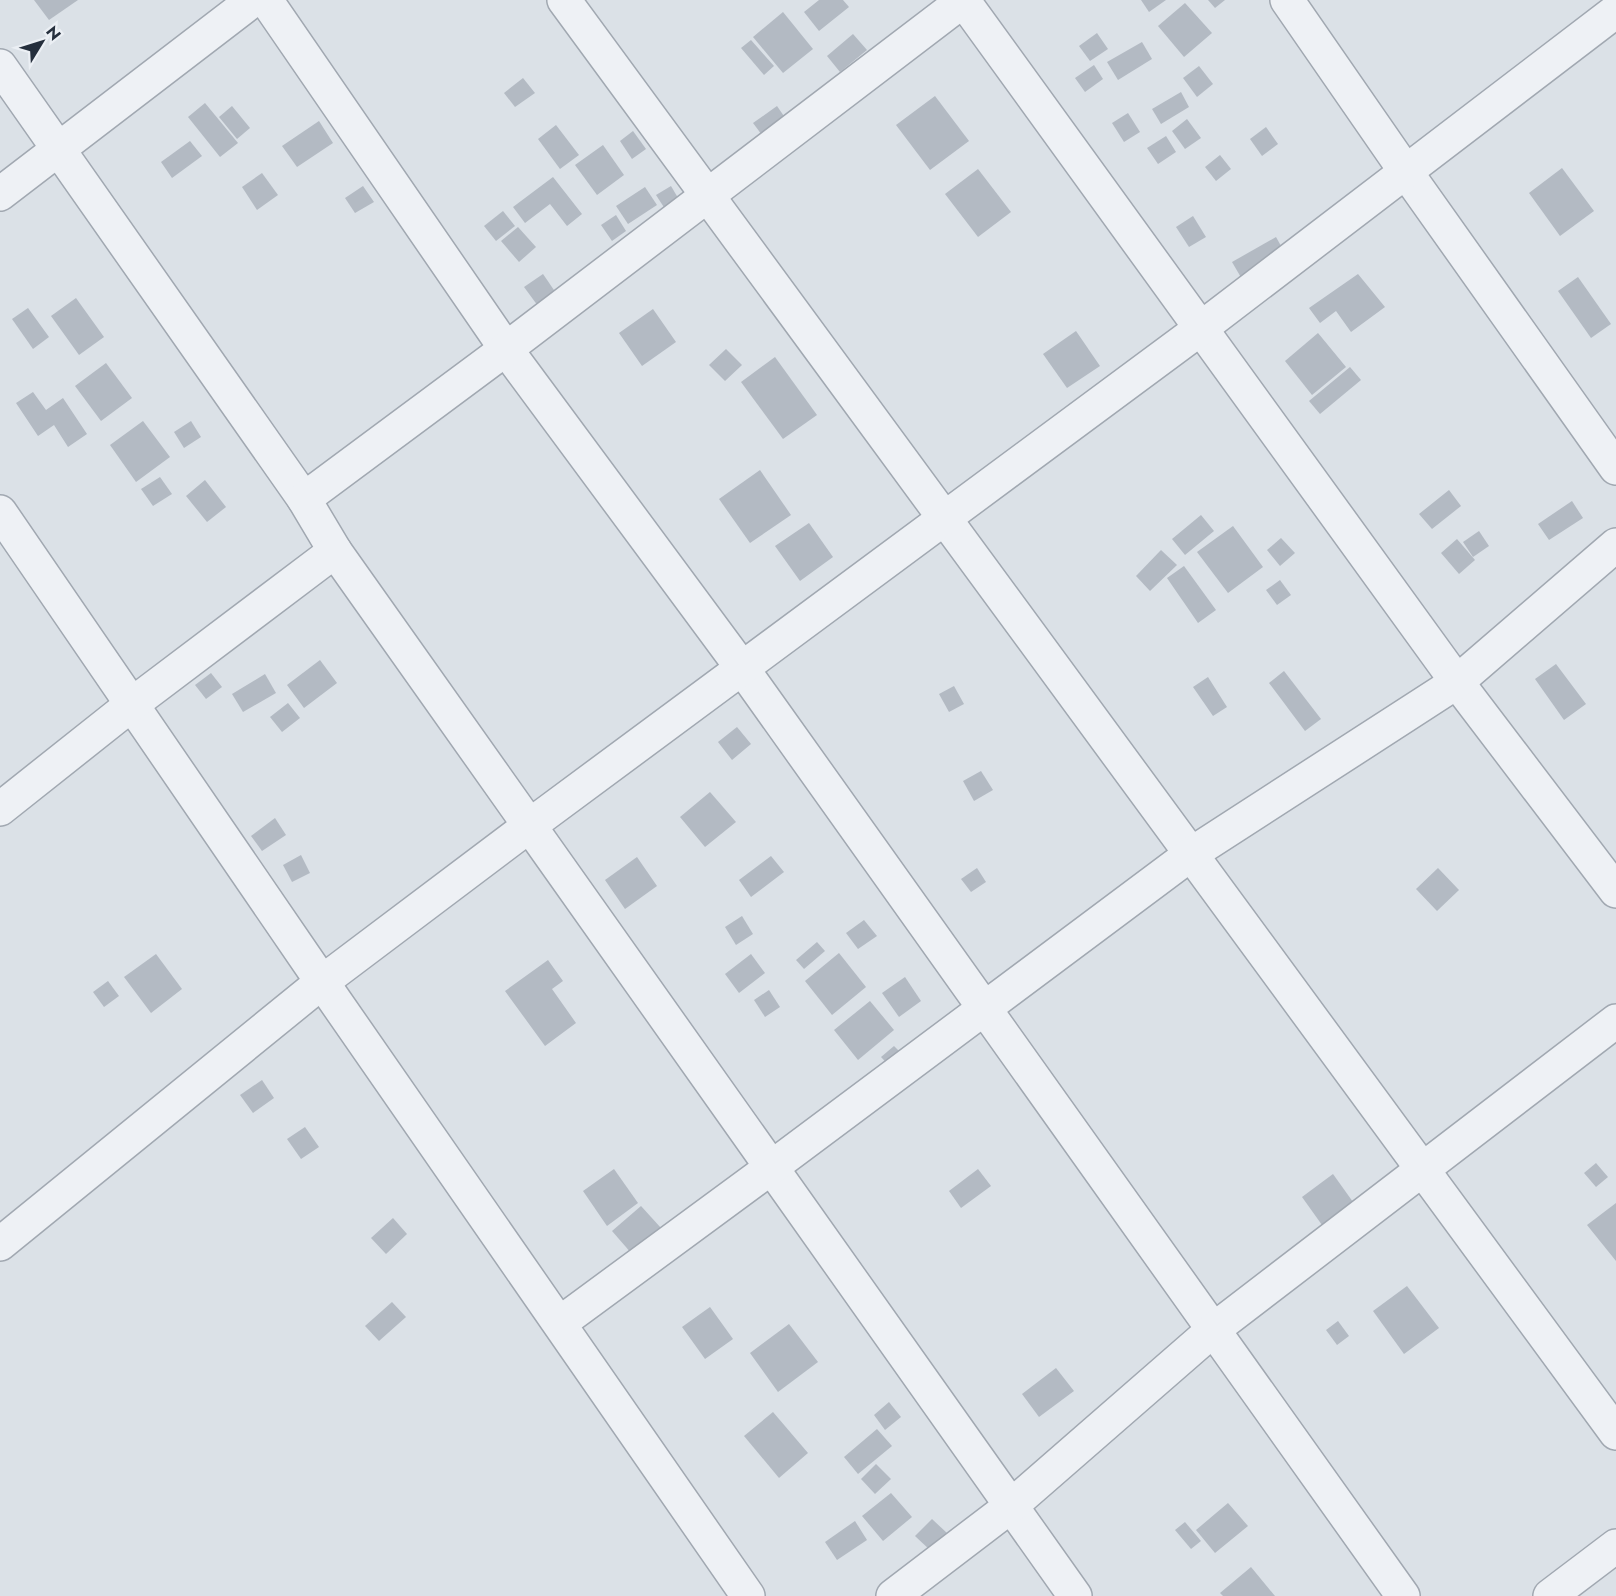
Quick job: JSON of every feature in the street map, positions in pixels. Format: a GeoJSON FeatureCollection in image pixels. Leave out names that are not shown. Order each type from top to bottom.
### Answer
{"type":"FeatureCollection","features":[{"type":"Feature","properties":{"kind":"street"},"geometry":{"type":"LineString","coordinates":[[0,194],[253,0]]}},
{"type":"Feature","properties":{"kind":"street"},"geometry":{"type":"LineString","coordinates":[[266,0],[506,349],[742,668],[1403,1596]]}},
{"type":"Feature","properties":{"kind":"street"},"geometry":{"type":"LineString","coordinates":[[564,0],[1616,1433]]}},
{"type":"Feature","properties":{"kind":"street"},"geometry":{"type":"LineString","coordinates":[[304,499],[506,349],[964,0],[1457,682],[1616,891]]}},
{"type":"Feature","properties":{"kind":"street"},"geometry":{"type":"LineString","coordinates":[[1287,0],[1616,468]]}},
{"type":"Feature","properties":{"kind":"street"},"geometry":{"type":"LineString","coordinates":[[0,1244],[322,982],[1200,329],[1616,11]]}},
{"type":"Feature","properties":{"kind":"street"},"geometry":{"type":"LineString","coordinates":[[0,66],[304,499],[335,551],[1075,1596]]}},
{"type":"Feature","properties":{"kind":"street"},"geometry":{"type":"LineString","coordinates":[[0,512],[322,982],[748,1596]]}},
{"type":"Feature","properties":{"kind":"street"},"geometry":{"type":"LineString","coordinates":[[560,1323],[1191,854],[1457,682],[1616,545]]}},
{"type":"Feature","properties":{"kind":"street"},"geometry":{"type":"LineString","coordinates":[[0,809],[131,705],[335,551]]}},
{"type":"Feature","properties":{"kind":"street"},"geometry":{"type":"LineString","coordinates":[[893,1596],[1011,1506],[1213,1330],[1616,1021]]}},
{"type":"Feature","properties":{"kind":"street"},"geometry":{"type":"LineString","coordinates":[[1550,1596],[1616,1546]]}},
{"type":"Feature","properties":{"kind":"building"},"geometry":{"type":"Polygon","coordinates":[[[34,0],[78,0],[49,20],[34,0]]]}},
{"type":"Feature","properties":{"kind":"building"},"geometry":{"type":"Polygon","coordinates":[[[819,0],[843,0],[849,7],[819,31],[804,12],[819,0]]]}},
{"type":"Feature","properties":{"kind":"building"},"geometry":{"type":"Polygon","coordinates":[[[1141,0],[1166,0],[1149,12],[1141,0]]]}},
{"type":"Feature","properties":{"kind":"building"},"geometry":{"type":"Polygon","coordinates":[[[1208,0],[1225,0],[1215,8],[1208,0]]]}},
{"type":"Feature","properties":{"kind":"building"},"geometry":{"type":"Polygon","coordinates":[[[1185,3],[1212,33],[1184,57],[1158,26],[1185,3]]]}},
{"type":"Feature","properties":{"kind":"building"},"geometry":{"type":"Polygon","coordinates":[[[783,12],[813,49],[783,73],[753,37],[783,12]]]}},
{"type":"Feature","properties":{"kind":"building"},"geometry":{"type":"Polygon","coordinates":[[[1097,33],[1108,49],[1090,61],[1079,46],[1097,33]]]}},
{"type":"Feature","properties":{"kind":"building"},"geometry":{"type":"Polygon","coordinates":[[[853,34],[867,50],[840,72],[827,56],[853,34]]]}},
{"type":"Feature","properties":{"kind":"building"},"geometry":{"type":"Polygon","coordinates":[[[751,40],[774,66],[764,75],[741,48],[751,40]]]}},
{"type":"Feature","properties":{"kind":"building"},"geometry":{"type":"Polygon","coordinates":[[[1142,42],[1152,59],[1118,80],[1107,62],[1142,42]]]}},
{"type":"Feature","properties":{"kind":"building"},"geometry":{"type":"Polygon","coordinates":[[[1094,65],[1103,79],[1085,92],[1075,78],[1094,65]]]}},
{"type":"Feature","properties":{"kind":"building"},"geometry":{"type":"Polygon","coordinates":[[[1199,66],[1213,84],[1197,97],[1183,78],[1199,66]]]}},
{"type":"Feature","properties":{"kind":"building"},"geometry":{"type":"Polygon","coordinates":[[[523,78],[535,93],[515,107],[504,93],[523,78]]]}},
{"type":"Feature","properties":{"kind":"building"},"geometry":{"type":"Polygon","coordinates":[[[1181,92],[1189,107],[1161,124],[1152,109],[1181,92]]]}},
{"type":"Feature","properties":{"kind":"building"},"geometry":{"type":"Polygon","coordinates":[[[935,96],[969,141],[930,170],[896,125],[935,96]]]}},
{"type":"Feature","properties":{"kind":"building"},"geometry":{"type":"Polygon","coordinates":[[[205,103],[238,143],[220,157],[188,117],[205,103]]]}},
{"type":"Feature","properties":{"kind":"building"},"geometry":{"type":"Polygon","coordinates":[[[232,106],[250,128],[237,139],[219,117],[232,106]]]}},
{"type":"Feature","properties":{"kind":"building"},"geometry":{"type":"Polygon","coordinates":[[[777,106],[788,122],[765,139],[753,123],[777,106]]]}},
{"type":"Feature","properties":{"kind":"building"},"geometry":{"type":"Polygon","coordinates":[[[1128,113],[1140,132],[1124,142],[1112,123],[1128,113]]]}},
{"type":"Feature","properties":{"kind":"building"},"geometry":{"type":"Polygon","coordinates":[[[1187,119],[1201,138],[1185,149],[1172,131],[1187,119]]]}},
{"type":"Feature","properties":{"kind":"building"},"geometry":{"type":"Polygon","coordinates":[[[319,121],[333,143],[297,167],[282,146],[319,121]]]}},
{"type":"Feature","properties":{"kind":"building"},"geometry":{"type":"Polygon","coordinates":[[[556,125],[579,155],[560,169],[538,139],[556,125]]]}},
{"type":"Feature","properties":{"kind":"building"},"geometry":{"type":"Polygon","coordinates":[[[1266,127],[1278,144],[1262,156],[1250,139],[1266,127]]]}},
{"type":"Feature","properties":{"kind":"building"},"geometry":{"type":"Polygon","coordinates":[[[633,131],[646,149],[632,159],[620,141],[633,131]]]}},
{"type":"Feature","properties":{"kind":"building"},"geometry":{"type":"Polygon","coordinates":[[[1166,136],[1176,152],[1158,164],[1147,148],[1166,136]]]}},
{"type":"Feature","properties":{"kind":"building"},"geometry":{"type":"Polygon","coordinates":[[[190,141],[202,156],[172,178],[161,162],[190,141]]]}},
{"type":"Feature","properties":{"kind":"building"},"geometry":{"type":"Polygon","coordinates":[[[603,145],[624,175],[597,195],[575,165],[603,145]]]}},
{"type":"Feature","properties":{"kind":"building"},"geometry":{"type":"Polygon","coordinates":[[[1220,155],[1231,169],[1216,181],[1205,167],[1220,155]]]}},
{"type":"Feature","properties":{"kind":"building"},"geometry":{"type":"Polygon","coordinates":[[[1562,168],[1594,211],[1560,236],[1529,193],[1562,168]]]}},
{"type":"Feature","properties":{"kind":"building"},"geometry":{"type":"Polygon","coordinates":[[[978,169],[1011,212],[978,237],[945,194],[978,169]]]}},
{"type":"Feature","properties":{"kind":"building"},"geometry":{"type":"Polygon","coordinates":[[[262,173],[278,195],[257,210],[242,187],[262,173]]]}},
{"type":"Feature","properties":{"kind":"building"},"geometry":{"type":"Polygon","coordinates":[[[553,177],[582,214],[567,226],[550,204],[525,223],[513,207],[553,177]]]}},
{"type":"Feature","properties":{"kind":"building"},"geometry":{"type":"Polygon","coordinates":[[[363,186],[374,202],[355,213],[345,198],[363,186]]]}},
{"type":"Feature","properties":{"kind":"building"},"geometry":{"type":"Polygon","coordinates":[[[671,186],[681,203],[667,212],[656,195],[671,186]]]}},
{"type":"Feature","properties":{"kind":"building"},"geometry":{"type":"Polygon","coordinates":[[[645,187],[657,205],[628,224],[616,206],[645,187]]]}},
{"type":"Feature","properties":{"kind":"building"},"geometry":{"type":"Polygon","coordinates":[[[503,211],[515,226],[496,241],[484,226],[503,211]]]}},
{"type":"Feature","properties":{"kind":"building"},"geometry":{"type":"Polygon","coordinates":[[[616,215],[626,231],[612,241],[601,225],[616,215]]]}},
{"type":"Feature","properties":{"kind":"building"},"geometry":{"type":"Polygon","coordinates":[[[1193,216],[1206,237],[1189,247],[1176,227],[1193,216]]]}},
{"type":"Feature","properties":{"kind":"building"},"geometry":{"type":"Polygon","coordinates":[[[518,227],[536,247],[519,262],[501,241],[518,227]]]}},
{"type":"Feature","properties":{"kind":"building"},"geometry":{"type":"Polygon","coordinates":[[[1276,237],[1289,260],[1246,286],[1232,262],[1276,237]]]}},
{"type":"Feature","properties":{"kind":"building"},"geometry":{"type":"Polygon","coordinates":[[[543,274],[556,293],[538,306],[524,287],[543,274]]]}},
{"type":"Feature","properties":{"kind":"building"},"geometry":{"type":"Polygon","coordinates":[[[1358,274],[1385,307],[1351,332],[1336,311],[1320,323],[1309,308],[1358,274]]]}},
{"type":"Feature","properties":{"kind":"building"},"geometry":{"type":"Polygon","coordinates":[[[1578,277],[1611,324],[1591,338],[1558,291],[1578,277]]]}},
{"type":"Feature","properties":{"kind":"building"},"geometry":{"type":"Polygon","coordinates":[[[76,298],[104,337],[79,355],[51,316],[76,298]]]}},
{"type":"Feature","properties":{"kind":"building"},"geometry":{"type":"Polygon","coordinates":[[[28,308],[49,337],[33,349],[12,319],[28,308]]]}},
{"type":"Feature","properties":{"kind":"building"},"geometry":{"type":"Polygon","coordinates":[[[653,309],[676,342],[642,366],[619,333],[653,309]]]}},
{"type":"Feature","properties":{"kind":"building"},"geometry":{"type":"Polygon","coordinates":[[[1076,331],[1100,366],[1067,388],[1043,354],[1076,331]]]}},
{"type":"Feature","properties":{"kind":"building"},"geometry":{"type":"Polygon","coordinates":[[[1318,333],[1346,367],[1312,395],[1285,361],[1318,333]]]}},
{"type":"Feature","properties":{"kind":"building"},"geometry":{"type":"Polygon","coordinates":[[[726,349],[742,365],[725,381],[709,365],[726,349]]]}},
{"type":"Feature","properties":{"kind":"building"},"geometry":{"type":"Polygon","coordinates":[[[775,357],[817,415],[783,439],[741,382],[775,357]]]}},
{"type":"Feature","properties":{"kind":"building"},"geometry":{"type":"Polygon","coordinates":[[[106,363],[132,398],[101,421],[75,386],[106,363]]]}},
{"type":"Feature","properties":{"kind":"building"},"geometry":{"type":"Polygon","coordinates":[[[1350,367],[1361,380],[1320,414],[1309,401],[1350,367]]]}},
{"type":"Feature","properties":{"kind":"building"},"geometry":{"type":"Polygon","coordinates":[[[33,392],[46,410],[63,398],[87,434],[68,447],[54,425],[38,436],[16,403],[33,392]]]}},
{"type":"Feature","properties":{"kind":"building"},"geometry":{"type":"Polygon","coordinates":[[[143,421],[170,457],[136,482],[110,445],[143,421]]]}},
{"type":"Feature","properties":{"kind":"building"},"geometry":{"type":"Polygon","coordinates":[[[191,421],[201,437],[184,448],[174,432],[191,421]]]}},
{"type":"Feature","properties":{"kind":"building"},"geometry":{"type":"Polygon","coordinates":[[[760,470],[791,515],[750,543],[719,499],[760,470]]]}},
{"type":"Feature","properties":{"kind":"building"},"geometry":{"type":"Polygon","coordinates":[[[160,477],[172,494],[153,506],[141,489],[160,477]]]}},
{"type":"Feature","properties":{"kind":"building"},"geometry":{"type":"Polygon","coordinates":[[[205,480],[226,507],[207,522],[186,496],[205,480]]]}},
{"type":"Feature","properties":{"kind":"building"},"geometry":{"type":"Polygon","coordinates":[[[1449,490],[1461,506],[1432,529],[1419,514],[1449,490]]]}},
{"type":"Feature","properties":{"kind":"building"},"geometry":{"type":"Polygon","coordinates":[[[1572,501],[1583,518],[1549,540],[1538,524],[1572,501]]]}},
{"type":"Feature","properties":{"kind":"building"},"geometry":{"type":"Polygon","coordinates":[[[1201,515],[1214,531],[1185,555],[1172,539],[1201,515]]]}},
{"type":"Feature","properties":{"kind":"building"},"geometry":{"type":"Polygon","coordinates":[[[809,523],[833,557],[800,581],[775,546],[809,523]]]}},
{"type":"Feature","properties":{"kind":"building"},"geometry":{"type":"Polygon","coordinates":[[[1233,526],[1263,567],[1228,593],[1197,552],[1233,526]]]}},
{"type":"Feature","properties":{"kind":"building"},"geometry":{"type":"Polygon","coordinates":[[[1479,531],[1489,546],[1473,557],[1463,542],[1479,531]]]}},
{"type":"Feature","properties":{"kind":"building"},"geometry":{"type":"Polygon","coordinates":[[[1281,538],[1295,553],[1280,566],[1267,550],[1281,538]]]}},
{"type":"Feature","properties":{"kind":"building"},"geometry":{"type":"Polygon","coordinates":[[[1457,539],[1475,560],[1459,574],[1441,553],[1457,539]]]}},
{"type":"Feature","properties":{"kind":"building"},"geometry":{"type":"Polygon","coordinates":[[[1161,550],[1177,565],[1150,591],[1136,576],[1161,550]]]}},
{"type":"Feature","properties":{"kind":"building"},"geometry":{"type":"Polygon","coordinates":[[[1184,566],[1216,610],[1198,623],[1167,578],[1184,566]]]}},
{"type":"Feature","properties":{"kind":"building"},"geometry":{"type":"Polygon","coordinates":[[[1280,580],[1291,595],[1277,605],[1266,590],[1280,580]]]}},
{"type":"Feature","properties":{"kind":"building"},"geometry":{"type":"Polygon","coordinates":[[[320,660],[337,683],[304,708],[287,685],[320,660]]]}},
{"type":"Feature","properties":{"kind":"building"},"geometry":{"type":"Polygon","coordinates":[[[1556,664],[1586,704],[1564,720],[1535,679],[1556,664]]]}},
{"type":"Feature","properties":{"kind":"building"},"geometry":{"type":"Polygon","coordinates":[[[1284,671],[1321,719],[1305,731],[1269,683],[1284,671]]]}},
{"type":"Feature","properties":{"kind":"building"},"geometry":{"type":"Polygon","coordinates":[[[211,673],[222,687],[206,699],[195,685],[211,673]]]}},
{"type":"Feature","properties":{"kind":"building"},"geometry":{"type":"Polygon","coordinates":[[[265,674],[276,693],[243,712],[232,694],[265,674]]]}},
{"type":"Feature","properties":{"kind":"building"},"geometry":{"type":"Polygon","coordinates":[[[1208,677],[1227,707],[1213,716],[1193,687],[1208,677]]]}},
{"type":"Feature","properties":{"kind":"building"},"geometry":{"type":"Polygon","coordinates":[[[954,686],[964,704],[949,712],[939,694],[954,686]]]}},
{"type":"Feature","properties":{"kind":"building"},"geometry":{"type":"Polygon","coordinates":[[[288,703],[300,718],[282,732],[270,717],[288,703]]]}},
{"type":"Feature","properties":{"kind":"building"},"geometry":{"type":"Polygon","coordinates":[[[737,727],[751,744],[732,760],[718,742],[737,727]]]}},
{"type":"Feature","properties":{"kind":"building"},"geometry":{"type":"Polygon","coordinates":[[[981,771],[993,790],[974,801],[963,781],[981,771]]]}},
{"type":"Feature","properties":{"kind":"building"},"geometry":{"type":"Polygon","coordinates":[[[710,792],[736,822],[705,847],[680,817],[710,792]]]}},
{"type":"Feature","properties":{"kind":"building"},"geometry":{"type":"Polygon","coordinates":[[[275,818],[286,835],[262,851],[251,836],[275,818]]]}},
{"type":"Feature","properties":{"kind":"building"},"geometry":{"type":"Polygon","coordinates":[[[301,855],[310,873],[292,882],[283,865],[301,855]]]}},
{"type":"Feature","properties":{"kind":"building"},"geometry":{"type":"Polygon","coordinates":[[[771,856],[784,872],[751,897],[739,880],[771,856]]]}},
{"type":"Feature","properties":{"kind":"building"},"geometry":{"type":"Polygon","coordinates":[[[637,857],[657,886],[625,909],[605,880],[637,857]]]}},
{"type":"Feature","properties":{"kind":"building"},"geometry":{"type":"Polygon","coordinates":[[[977,868],[986,882],[971,892],[961,879],[977,868]]]}},
{"type":"Feature","properties":{"kind":"building"},"geometry":{"type":"Polygon","coordinates":[[[1438,868],[1459,890],[1437,911],[1416,889],[1438,868]]]}},
{"type":"Feature","properties":{"kind":"building"},"geometry":{"type":"Polygon","coordinates":[[[742,916],[753,934],[736,945],[725,927],[742,916]]]}},
{"type":"Feature","properties":{"kind":"building"},"geometry":{"type":"Polygon","coordinates":[[[864,920],[877,936],[858,949],[846,933],[864,920]]]}},
{"type":"Feature","properties":{"kind":"building"},"geometry":{"type":"Polygon","coordinates":[[[817,942],[825,951],[804,969],[796,960],[817,942]]]}},
{"type":"Feature","properties":{"kind":"building"},"geometry":{"type":"Polygon","coordinates":[[[839,953],[866,987],[832,1015],[805,981],[839,953]]]}},
{"type":"Feature","properties":{"kind":"building"},"geometry":{"type":"Polygon","coordinates":[[[156,954],[182,989],[151,1013],[124,977],[156,954]]]}},
{"type":"Feature","properties":{"kind":"building"},"geometry":{"type":"Polygon","coordinates":[[[751,954],[765,973],[739,993],[725,974],[751,954]]]}},
{"type":"Feature","properties":{"kind":"building"},"geometry":{"type":"Polygon","coordinates":[[[548,960],[563,981],[552,989],[576,1023],[545,1046],[505,991],[548,960]]]}},
{"type":"Feature","properties":{"kind":"building"},"geometry":{"type":"Polygon","coordinates":[[[905,977],[921,1001],[899,1017],[882,993],[905,977]]]}},
{"type":"Feature","properties":{"kind":"building"},"geometry":{"type":"Polygon","coordinates":[[[108,981],[119,996],[104,1007],[93,992],[108,981]]]}},
{"type":"Feature","properties":{"kind":"building"},"geometry":{"type":"Polygon","coordinates":[[[769,990],[780,1007],[765,1017],[754,1000],[769,990]]]}},
{"type":"Feature","properties":{"kind":"building"},"geometry":{"type":"Polygon","coordinates":[[[870,1001],[894,1030],[858,1060],[834,1030],[870,1001]]]}},
{"type":"Feature","properties":{"kind":"building"},"geometry":{"type":"Polygon","coordinates":[[[894,1046],[906,1058],[894,1071],[881,1057],[894,1046]]]}},
{"type":"Feature","properties":{"kind":"building"},"geometry":{"type":"Polygon","coordinates":[[[262,1080],[274,1098],[253,1113],[240,1095],[262,1080]]]}},
{"type":"Feature","properties":{"kind":"building"},"geometry":{"type":"Polygon","coordinates":[[[305,1127],[319,1147],[301,1159],[287,1139],[305,1127]]]}},
{"type":"Feature","properties":{"kind":"building"},"geometry":{"type":"Polygon","coordinates":[[[1596,1163],[1608,1177],[1596,1187],[1584,1173],[1596,1163]]]}},
{"type":"Feature","properties":{"kind":"building"},"geometry":{"type":"Polygon","coordinates":[[[614,1169],[638,1203],[607,1226],[583,1191],[614,1169]]]}},
{"type":"Feature","properties":{"kind":"building"},"geometry":{"type":"Polygon","coordinates":[[[978,1169],[991,1186],[961,1208],[949,1191],[978,1169]]]}},
{"type":"Feature","properties":{"kind":"building"},"geometry":{"type":"Polygon","coordinates":[[[1333,1174],[1353,1202],[1322,1225],[1302,1197],[1333,1174]]]}},
{"type":"Feature","properties":{"kind":"building"},"geometry":{"type":"Polygon","coordinates":[[[1616,1203],[1616,1261],[1587,1225],[1616,1203]]]}},
{"type":"Feature","properties":{"kind":"building"},"geometry":{"type":"Polygon","coordinates":[[[641,1206],[661,1228],[632,1254],[612,1231],[641,1206]]]}},
{"type":"Feature","properties":{"kind":"building"},"geometry":{"type":"Polygon","coordinates":[[[393,1218],[407,1234],[386,1254],[371,1238],[393,1218]]]}},
{"type":"Feature","properties":{"kind":"building"},"geometry":{"type":"Polygon","coordinates":[[[1407,1286],[1439,1328],[1404,1354],[1373,1311],[1407,1286]]]}},
{"type":"Feature","properties":{"kind":"building"},"geometry":{"type":"Polygon","coordinates":[[[392,1302],[406,1317],[379,1341],[365,1326],[392,1302]]]}},
{"type":"Feature","properties":{"kind":"building"},"geometry":{"type":"Polygon","coordinates":[[[710,1307],[733,1339],[705,1359],[682,1327],[710,1307]]]}},
{"type":"Feature","properties":{"kind":"building"},"geometry":{"type":"Polygon","coordinates":[[[1338,1321],[1349,1336],[1337,1345],[1326,1330],[1338,1321]]]}},
{"type":"Feature","properties":{"kind":"building"},"geometry":{"type":"Polygon","coordinates":[[[789,1324],[818,1362],[778,1392],[750,1353],[789,1324]]]}},
{"type":"Feature","properties":{"kind":"building"},"geometry":{"type":"Polygon","coordinates":[[[1056,1368],[1074,1391],[1039,1417],[1022,1394],[1056,1368]]]}},
{"type":"Feature","properties":{"kind":"building"},"geometry":{"type":"Polygon","coordinates":[[[889,1402],[901,1417],[885,1430],[874,1415],[889,1402]]]}},
{"type":"Feature","properties":{"kind":"building"},"geometry":{"type":"Polygon","coordinates":[[[773,1412],[808,1453],[779,1478],[744,1436],[773,1412]]]}},
{"type":"Feature","properties":{"kind":"building"},"geometry":{"type":"Polygon","coordinates":[[[877,1429],[892,1446],[858,1474],[844,1457],[877,1429]]]}},
{"type":"Feature","properties":{"kind":"building"},"geometry":{"type":"Polygon","coordinates":[[[876,1464],[891,1479],[875,1494],[861,1479],[876,1464]]]}},
{"type":"Feature","properties":{"kind":"building"},"geometry":{"type":"Polygon","coordinates":[[[891,1493],[912,1517],[883,1541],[862,1516],[891,1493]]]}},
{"type":"Feature","properties":{"kind":"building"},"geometry":{"type":"Polygon","coordinates":[[[1228,1503],[1248,1526],[1215,1553],[1196,1530],[1228,1503]]]}},
{"type":"Feature","properties":{"kind":"building"},"geometry":{"type":"Polygon","coordinates":[[[932,1519],[948,1534],[931,1551],[915,1536],[932,1519]]]}},
{"type":"Feature","properties":{"kind":"building"},"geometry":{"type":"Polygon","coordinates":[[[855,1521],[867,1540],[837,1560],[825,1542],[855,1521]]]}},
{"type":"Feature","properties":{"kind":"building"},"geometry":{"type":"Polygon","coordinates":[[[1185,1522],[1201,1541],[1191,1549],[1175,1530],[1185,1522]]]}},
{"type":"Feature","properties":{"kind":"building"},"geometry":{"type":"Polygon","coordinates":[[[1251,1567],[1275,1596],[1223,1596],[1220,1593],[1251,1567]]]}}]}
